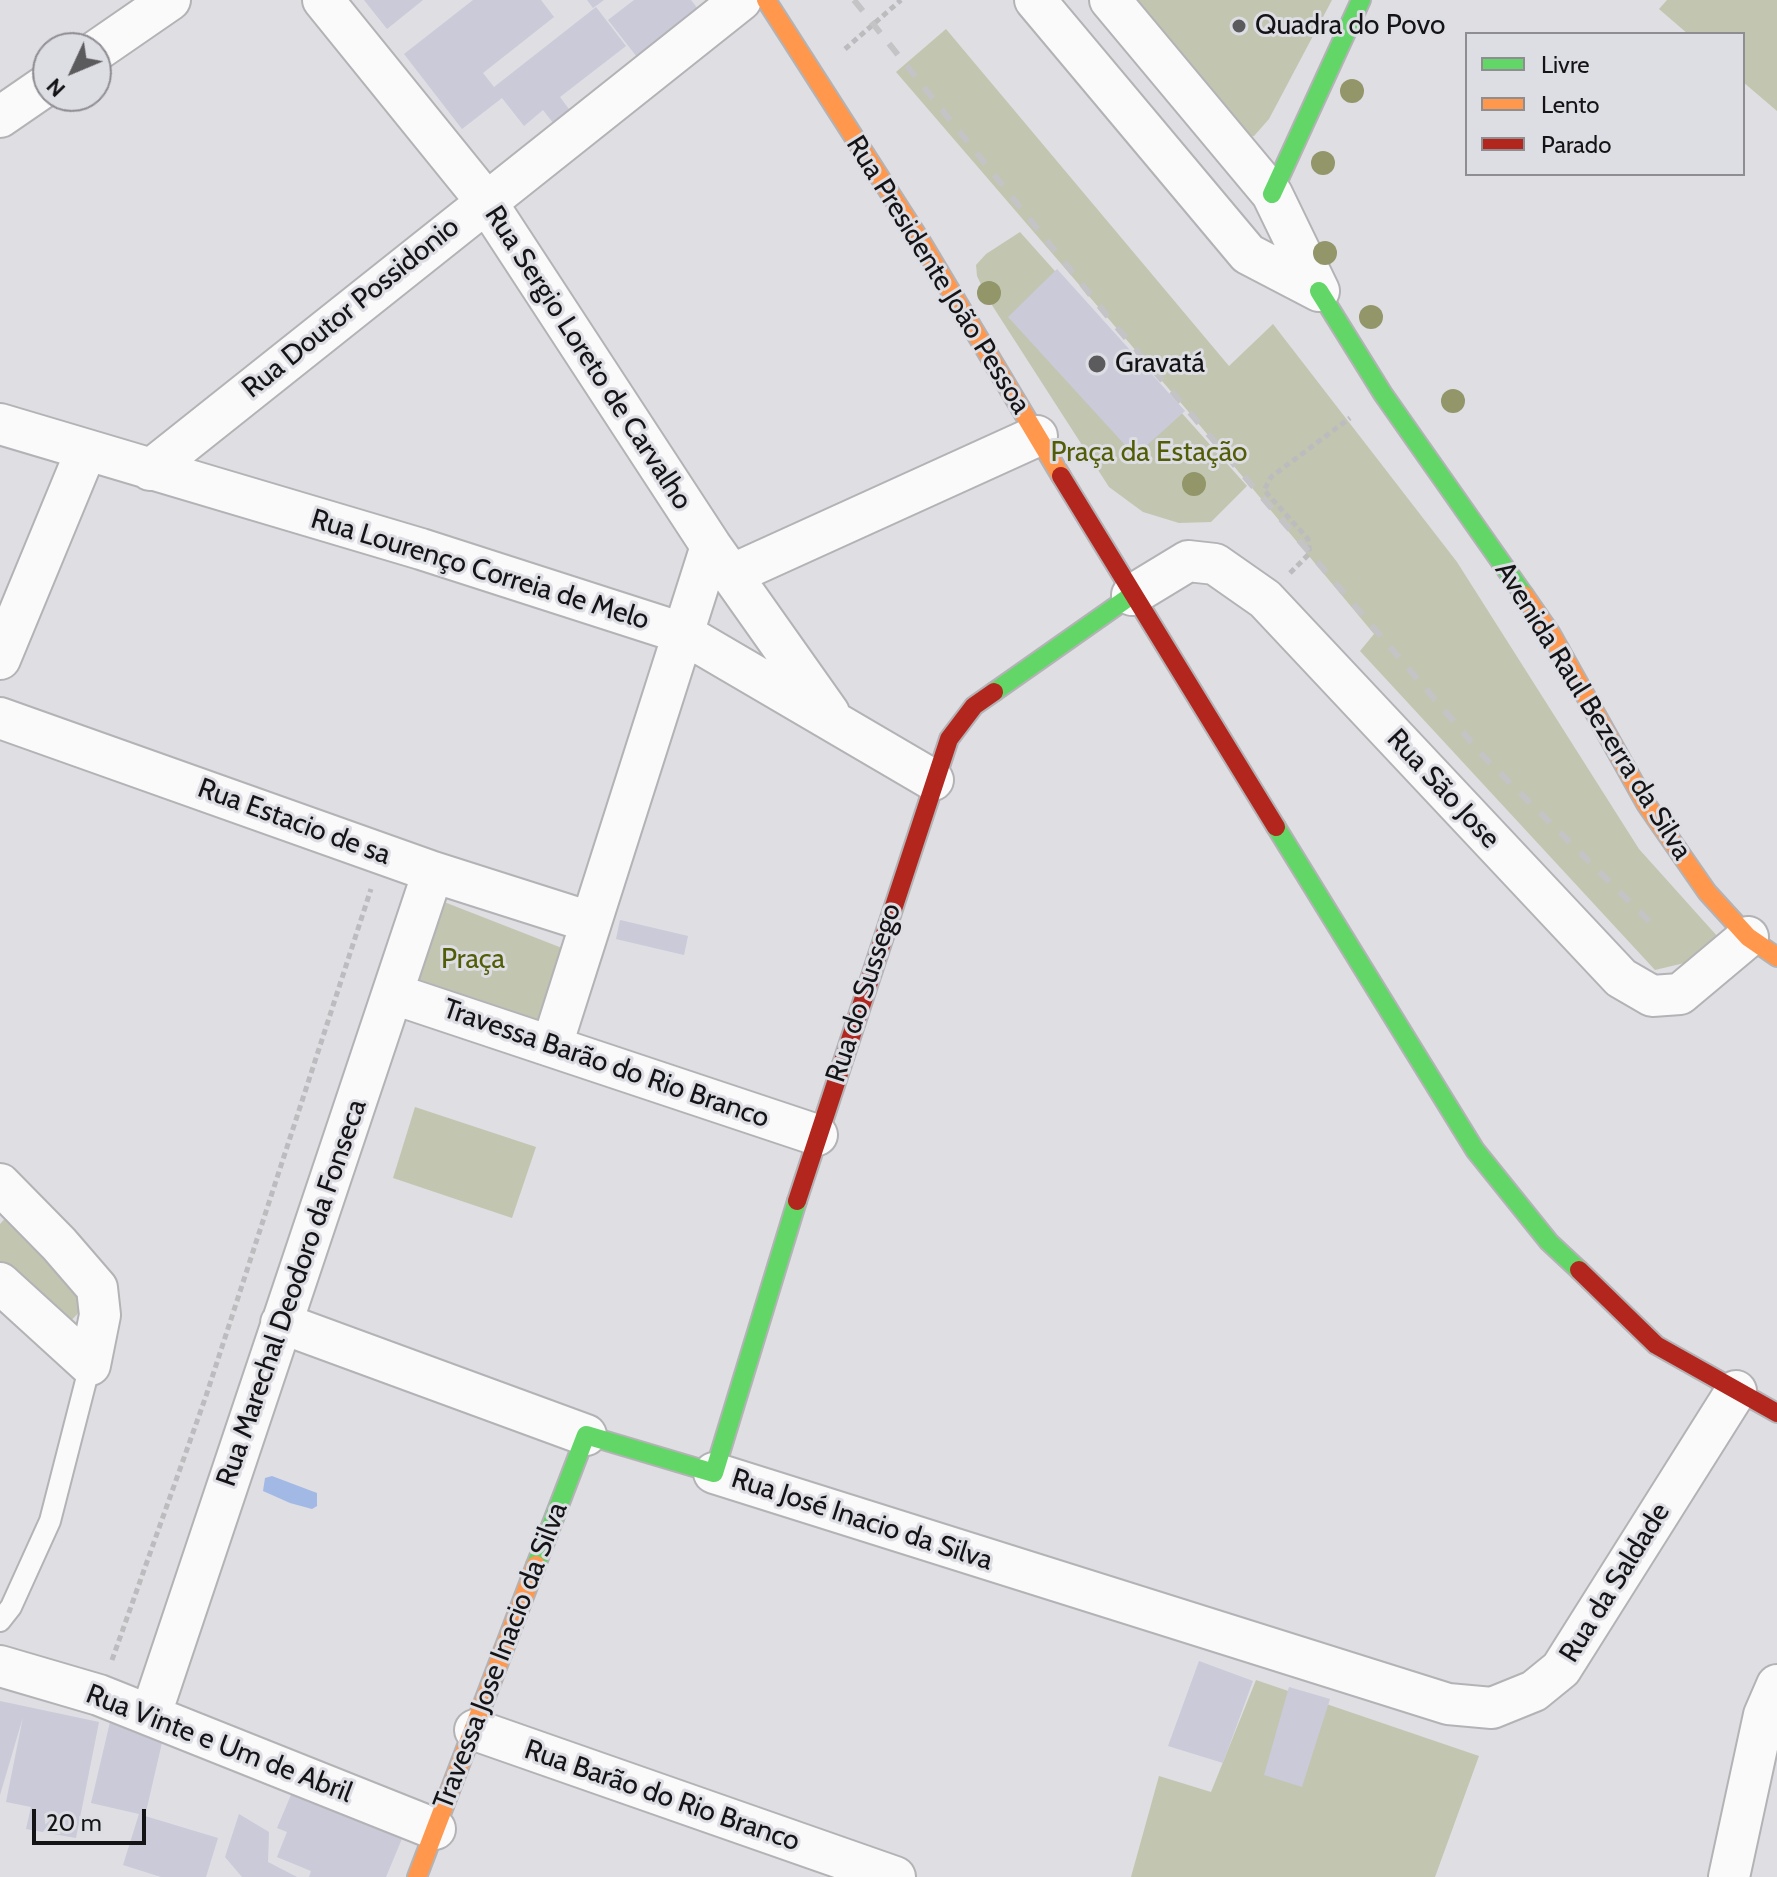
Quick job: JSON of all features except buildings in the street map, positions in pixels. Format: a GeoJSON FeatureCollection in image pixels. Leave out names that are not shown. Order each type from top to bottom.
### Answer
{"type":"FeatureCollection","features":[{"type":"Feature","properties":{"kind":"street"},"geometry":{"type":"LineString","coordinates":[[112,40],[170,0]]}},
{"type":"Feature","properties":{"kind":"street","name":"Rua Sergio Loreto de Carvalho"},"geometry":{"type":"LineString","coordinates":[[323,0],[485,200],[721,561],[838,726]]}},
{"type":"Feature","properties":{"kind":"street","name":"Rua Doutor Possidonio"},"geometry":{"type":"LineString","coordinates":[[150,470],[485,200],[741,0]]}},
{"type":"Feature","properties":{"kind":"street","name":"Rua Presidente João Pessoa"},"geometry":{"type":"LineString","coordinates":[[766,0],[920,240],[1132,595],[1475,1150],[1549,1242],[1656,1345],[1777,1413]]}},
{"type":"Feature","properties":{"kind":"street"},"geometry":{"type":"LineString","coordinates":[[1035,0],[1248,254],[1319,291]]}},
{"type":"Feature","properties":{"kind":"street"},"geometry":{"type":"LineString","coordinates":[[1248,254],[1272,194],[1361,0]]}},
{"type":"Feature","properties":{"kind":"street"},"geometry":{"type":"LineString","coordinates":[[1081,55],[1116,8]]}},
{"type":"Feature","properties":{"kind":"street","name":"Avenida Raul Bezerra da Silva"},"geometry":{"type":"LineString","coordinates":[[1116,8],[1272,194],[1319,291],[1383,394],[1551,634],[1646,804],[1707,892],[1763,947]]}},
{"type":"Feature","properties":{"kind":"street"},"geometry":{"type":"LineString","coordinates":[[0,117],[32,95]]}},
{"type":"Feature","properties":{"kind":"street","name":"Rua Lourenço Correia de Melo"},"geometry":{"type":"LineString","coordinates":[[0,424],[421,549],[682,633],[933,780]]}},
{"type":"Feature","properties":{"kind":"street"},"geometry":{"type":"LineString","coordinates":[[552,1045],[682,633],[721,561],[1037,436]]}},
{"type":"Feature","properties":{"kind":"street"},"geometry":{"type":"LineString","coordinates":[[0,659],[86,451]]}},
{"type":"Feature","properties":{"kind":"street","name":"Rua São Jose"},"geometry":{"type":"LineString","coordinates":[[1132,595],[1188,561],[1215,564],[1265,599],[1621,978],[1652,996],[1680,994],[1763,947]]}},
{"type":"Feature","properties":{"kind":"street","name":"Rua do Sussego"},"geometry":{"type":"LineString","coordinates":[[714,1473],[817,1135],[949,739],[974,706],[1132,595]]}},
{"type":"Feature","properties":{"kind":"street","name":"Rua Estacio de sa"},"geometry":{"type":"LineString","coordinates":[[0,718],[433,872],[590,922]]}},
{"type":"Feature","properties":{"kind":"street","name":"Rua Marechal Deodoro da Fonseca"},"geometry":{"type":"LineString","coordinates":[[151,1714],[433,872]]}},
{"type":"Feature","properties":{"kind":"street","name":"Travessa Barão do Rio Branco"},"geometry":{"type":"LineString","coordinates":[[394,994],[817,1135]]}},
{"type":"Feature","properties":{"kind":"street"},"geometry":{"type":"LineString","coordinates":[[0,1186],[97,1288],[100,1315],[90,1365]]}},
{"type":"Feature","properties":{"kind":"street"},"geometry":{"type":"LineString","coordinates":[[0,1283],[90,1365]]}},
{"type":"Feature","properties":{"kind":"street","name":"Rua José Inacio da Silva"},"geometry":{"type":"LineString","coordinates":[[281,1323],[586,1435],[1448,1704]]}},
{"type":"Feature","properties":{"kind":"street","name":"Rua da Saldade"},"geometry":{"type":"LineString","coordinates":[[1448,1704],[1492,1708],[1534,1691],[1561,1669],[1736,1391]]}},
{"type":"Feature","properties":{"kind":"street","name":"Travessa Jose Inacio da Silva"},"geometry":{"type":"LineString","coordinates":[[417,1877],[586,1435]]}},
{"type":"Feature","properties":{"kind":"street","name":"Rua Vinte e Um de Abril"},"geometry":{"type":"LineString","coordinates":[[0,1666],[151,1714],[435,1829]]}},
{"type":"Feature","properties":{"kind":"street"},"geometry":{"type":"LineString","coordinates":[[1729,1877],[1773,1707]]}},
{"type":"Feature","properties":{"kind":"street","name":"Rua Barão do Rio Branco"},"geometry":{"type":"LineString","coordinates":[[475,1730],[895,1877]]}},
{"type":"Feature","properties":{"kind":"lane"},"geometry":{"type":"LineString","coordinates":[[0,1621],[11,1607],[50,1521],[90,1365]]}},
{"type":"Feature","properties":{"kind":"path"},"geometry":{"type":"LineString","coordinates":[[858,39],[901,0]]}},
{"type":"Feature","properties":{"kind":"path"},"geometry":{"type":"LineString","coordinates":[[1265,599],[1310,553],[1308,539],[1264,490],[1271,477],[1383,394]]}},
{"type":"Feature","properties":{"kind":"path","name":"Rua Marechal Deodoro da Fonseca"},"geometry":{"type":"LineString","coordinates":[[99,1695],[206,1396],[382,854]]}},
{"type":"Feature","properties":{"kind":"green space"},"geometry":{"type":"Polygon","coordinates":[[[1127,0],[1332,0],[1269,119],[1254,136],[1243,138],[1127,0]]]}},
{"type":"Feature","properties":{"kind":"green space"},"geometry":{"type":"Polygon","coordinates":[[[1667,0],[1777,0],[1777,111],[1745,84],[1745,32],[1686,32],[1659,9],[1667,0]]]}},
{"type":"Feature","properties":{"kind":"green space"},"geometry":{"type":"Polygon","coordinates":[[[946,29],[1229,366],[1273,324],[1457,562],[1639,849],[1718,937],[1701,959],[1655,970],[1360,651],[1374,634],[1187,410],[896,72],[946,29]]]}},
{"type":"Feature","properties":{"kind":"green space","name":"Praça da Estação"},"geometry":{"type":"Polygon","coordinates":[[[1020,232],[1247,486],[1211,522],[1179,523],[1143,512],[1109,487],[988,299],[977,276],[976,265],[986,254],[1020,232]]]}},
{"type":"Feature","properties":{"kind":"green space","name":"Praça"},"geometry":{"type":"Polygon","coordinates":[[[439,900],[562,948],[535,1028],[414,988],[439,900]]]}},
{"type":"Feature","properties":{"kind":"green space"},"geometry":{"type":"Polygon","coordinates":[[[415,1107],[536,1147],[512,1218],[393,1178],[415,1107]]]}},
{"type":"Feature","properties":{"kind":"green space"},"geometry":{"type":"Polygon","coordinates":[[[9,1214],[90,1301],[62,1330],[0,1264],[0,1224],[9,1214]]]}},
{"type":"Feature","properties":{"kind":"green space"},"geometry":{"type":"Polygon","coordinates":[[[1256,1680],[1479,1756],[1435,1877],[1131,1877],[1159,1776],[1211,1792],[1256,1680]]]}},
{"type":"Feature","properties":{"kind":"water"},"geometry":{"type":"Polygon","coordinates":[[[272,1476],[317,1493],[317,1506],[312,1509],[290,1503],[263,1491],[265,1478],[272,1476]]]}},
{"type":"Feature","properties":{"kind":"railway"},"geometry":{"type":"LineString","coordinates":[[854,0],[1109,318],[1485,758],[1653,925]]}},
{"type":"Feature","properties":{"kind":"traffic: fast"},"geometry":{"type":"LineString","coordinates":[[1272,194],[1361,0]]}},
{"type":"Feature","properties":{"kind":"traffic: fast"},"geometry":{"type":"LineString","coordinates":[[1319,291],[1383,394],[1524,595]]}},
{"type":"Feature","properties":{"kind":"traffic: fast"},"geometry":{"type":"LineString","coordinates":[[994,692],[1132,595]]}},
{"type":"Feature","properties":{"kind":"traffic: fast"},"geometry":{"type":"LineString","coordinates":[[1276,827],[1475,1150],[1549,1242],[1579,1270]]}},
{"type":"Feature","properties":{"kind":"traffic: fast"},"geometry":{"type":"LineString","coordinates":[[536,1565],[586,1435],[714,1473],[797,1201]]}},
{"type":"Feature","properties":{"kind":"traffic: slow"},"geometry":{"type":"LineString","coordinates":[[766,0],[920,240],[1061,476]]}},
{"type":"Feature","properties":{"kind":"traffic: slow"},"geometry":{"type":"LineString","coordinates":[[1524,595],[1551,634],[1646,804],[1707,892],[1748,937],[1777,957]]}},
{"type":"Feature","properties":{"kind":"traffic: slow"},"geometry":{"type":"LineString","coordinates":[[417,1877],[536,1565]]}},
{"type":"Feature","properties":{"kind":"traffic: jam"},"geometry":{"type":"LineString","coordinates":[[1061,476],[1276,827]]}},
{"type":"Feature","properties":{"kind":"traffic: jam"},"geometry":{"type":"LineString","coordinates":[[797,1201],[949,739],[974,706],[994,692]]}},
{"type":"Feature","properties":{"kind":"traffic: jam"},"geometry":{"type":"LineString","coordinates":[[1579,1270],[1656,1345],[1777,1413]]}},
{"type":"Feature","properties":{"kind":"place","name":"Quadra do Povo"},"geometry":{"type":"Point","coordinates":[1239,26]}},
{"type":"Feature","properties":{"kind":"place","name":"Gravatá"},"geometry":{"type":"Point","coordinates":[1097,364]}}]}
